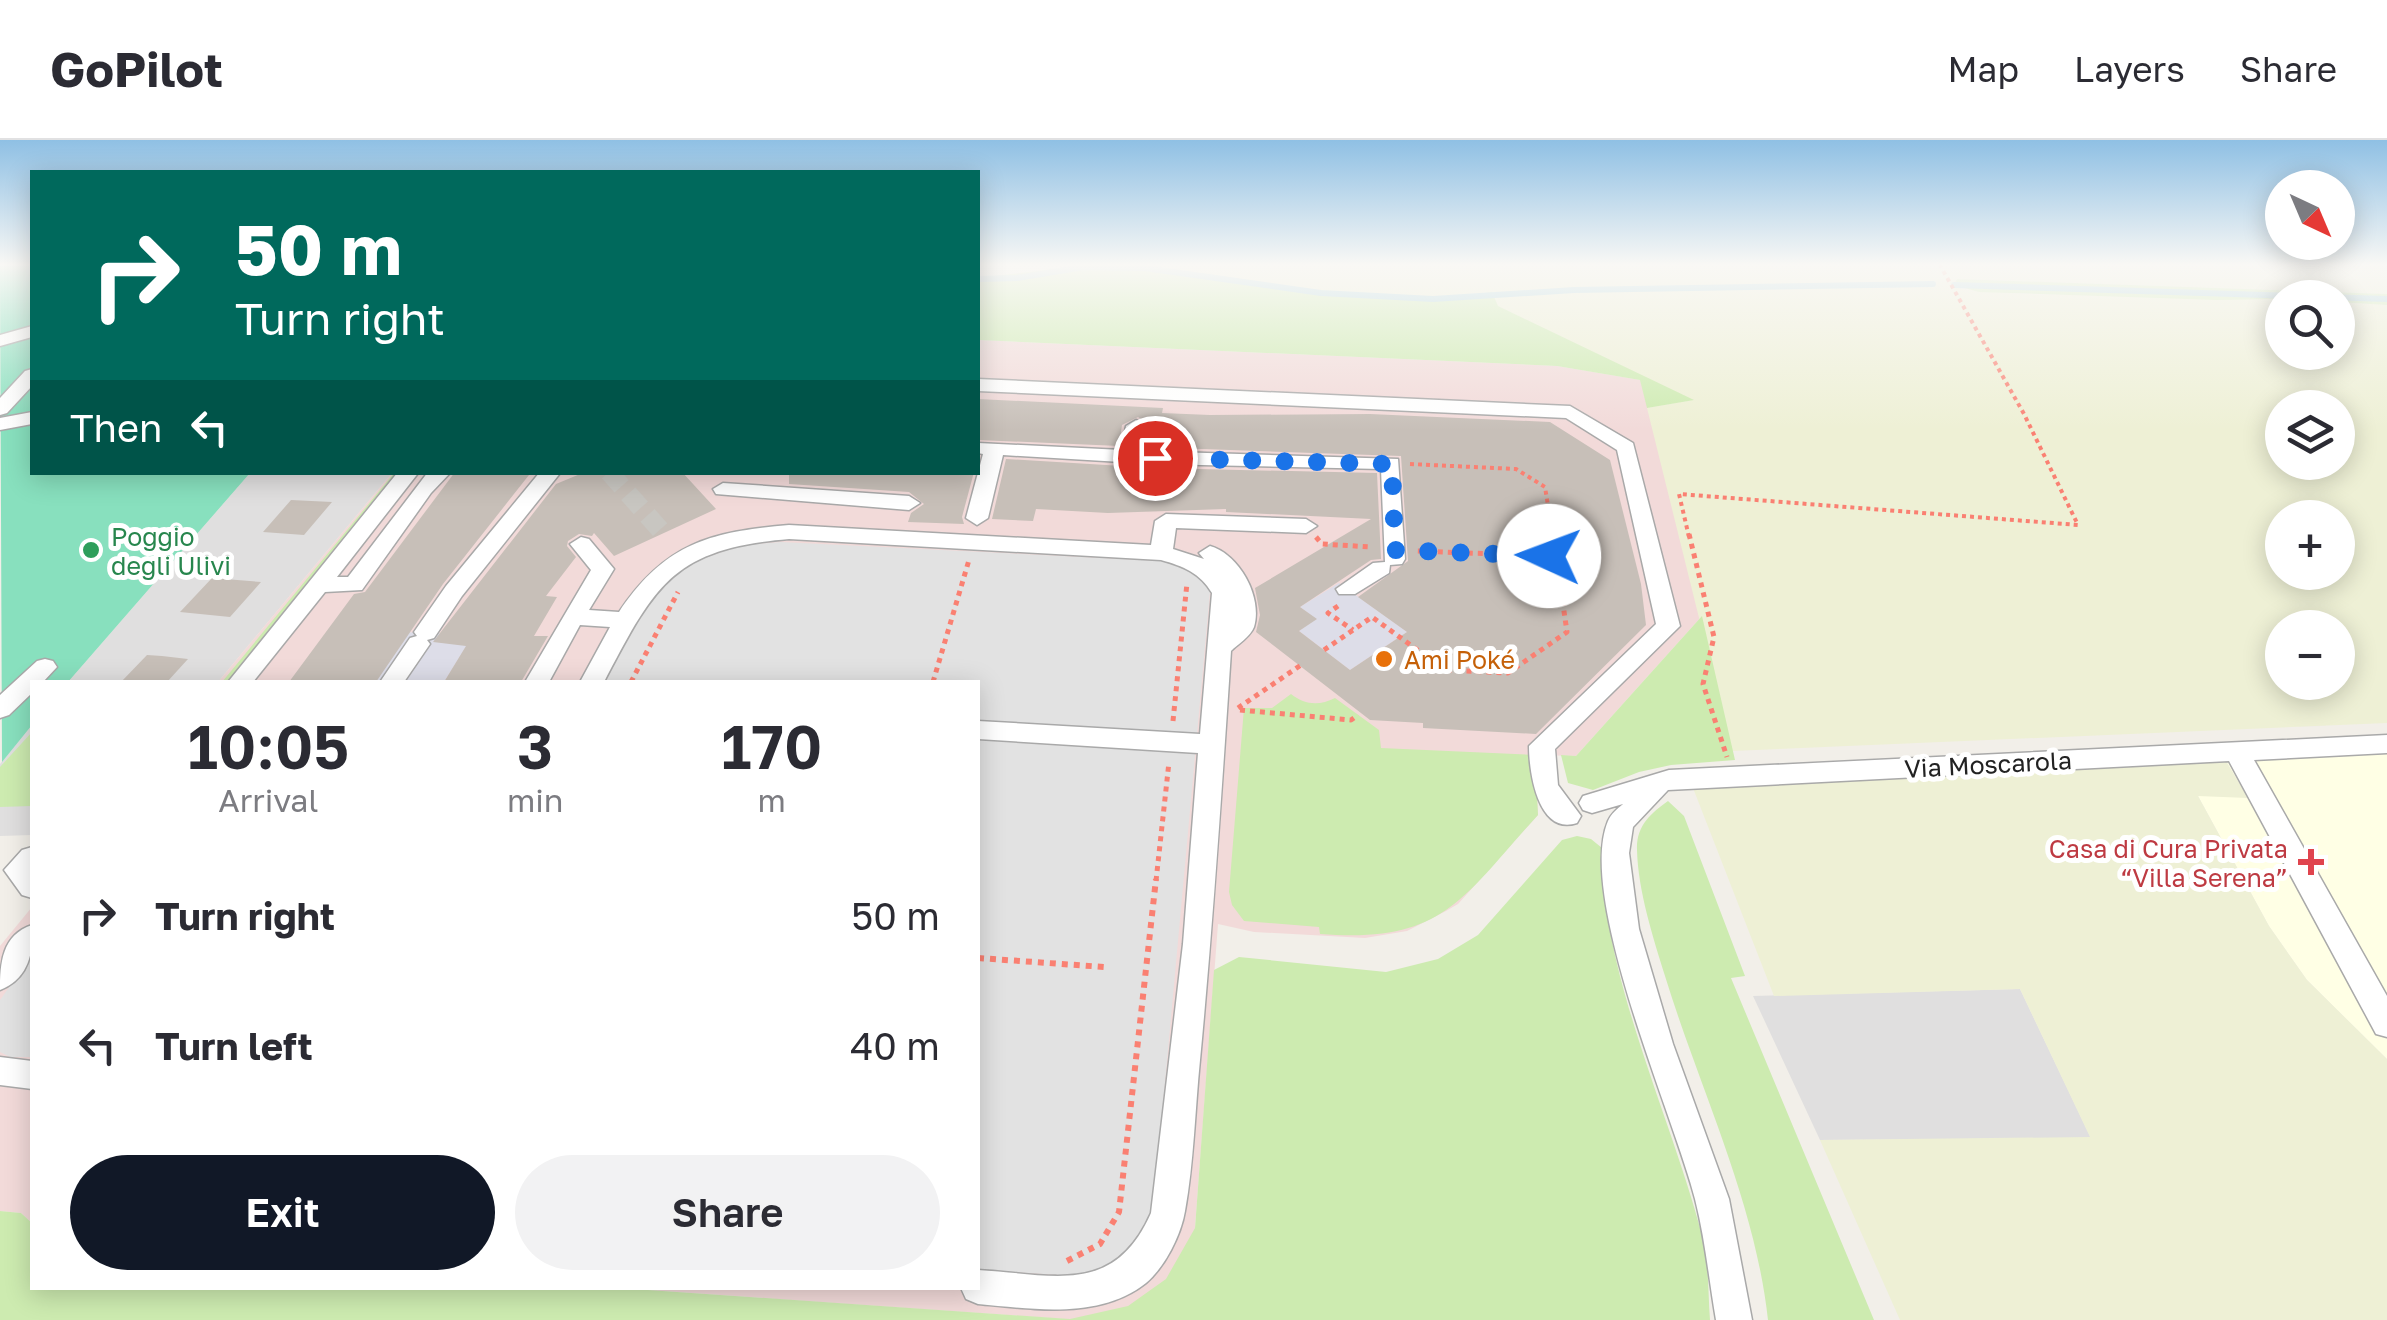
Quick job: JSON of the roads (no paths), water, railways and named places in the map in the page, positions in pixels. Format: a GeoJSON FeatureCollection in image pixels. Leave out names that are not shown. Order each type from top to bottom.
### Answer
{"type":"FeatureCollection","features":[{"type":"Feature","properties":{"kind":"street"},"geometry":{"type":"LineString","coordinates":[[0,340],[30,332]]}},
{"type":"Feature","properties":{"kind":"street"},"geometry":{"type":"LineString","coordinates":[[0,409],[30,376]]}},
{"type":"Feature","properties":{"kind":"street"},"geometry":{"type":"LineString","coordinates":[[980,385],[1570,412],[1626,447],[1668,626],[1542,746],[1542,784],[1551,802],[1568,816]]}},
{"type":"Feature","properties":{"kind":"street"},"geometry":{"type":"LineString","coordinates":[[0,424],[30,418]]}},
{"type":"Feature","properties":{"kind":"street"},"geometry":{"type":"LineString","coordinates":[[1131,456],[1136,426]]}},
{"type":"Feature","properties":{"kind":"street"},"geometry":{"type":"LineString","coordinates":[[976,518],[986,448],[1392,464],[1391,556],[1351,599]]}},
{"type":"Feature","properties":{"kind":"street"},"geometry":{"type":"LineString","coordinates":[[242,680],[407,475]]}},
{"type":"Feature","properties":{"kind":"street"},"geometry":{"type":"LineString","coordinates":[[317,584],[354,586],[424,488],[438,475]]}},
{"type":"Feature","properties":{"kind":"street"},"geometry":{"type":"LineString","coordinates":[[393,680],[454,591],[549,475]]}},
{"type":"Feature","properties":{"kind":"street"},"geometry":{"type":"LineString","coordinates":[[723,489],[909,503]]}},
{"type":"Feature","properties":{"kind":"street"},"geometry":{"type":"LineString","coordinates":[[800,532],[816,496]]}},
{"type":"Feature","properties":{"kind":"street"},"geometry":{"type":"LineString","coordinates":[[1161,552],[1166,521],[1306,526]]}},
{"type":"Feature","properties":{"kind":"street"},"geometry":{"type":"LineString","coordinates":[[593,680],[638,595],[656,573],[684,556],[735,537],[800,532],[1161,552],[1186,559],[1217,579],[1223,593],[1197,944],[1168,1214],[1157,1248],[1126,1281],[1088,1294],[980,1287]]}},
{"type":"Feature","properties":{"kind":"street"},"geometry":{"type":"LineString","coordinates":[[538,680],[602,569],[580,544]]}},
{"type":"Feature","properties":{"kind":"street"},"geometry":{"type":"LineString","coordinates":[[573,617],[625,620]]}},
{"type":"Feature","properties":{"kind":"street"},"geometry":{"type":"LineString","coordinates":[[32,680],[46,667]]}},
{"type":"Feature","properties":{"kind":"street"},"geometry":{"type":"LineString","coordinates":[[0,710],[30,682]]}},
{"type":"Feature","properties":{"kind":"street"},"geometry":{"type":"LineString","coordinates":[[980,730],[1210,744]]}},
{"type":"Feature","properties":{"kind":"street","name":"Via Moscarola"},"geometry":{"type":"LineString","coordinates":[[1617,838],[1592,803],[1669,780],[2387,744]]}},
{"type":"Feature","properties":{"kind":"street"},"geometry":{"type":"LineString","coordinates":[[2238,752],[2387,1024]]}},
{"type":"Feature","properties":{"kind":"street"},"geometry":{"type":"LineString","coordinates":[[1669,780],[1646,794],[1617,838],[1625,929],[1664,1063],[1712,1198],[1734,1320]]}},
{"type":"Feature","properties":{"kind":"street"},"geometry":{"type":"LineString","coordinates":[[30,860],[18,870],[30,885]]}},
{"type":"Feature","properties":{"kind":"street"},"geometry":{"type":"LineString","coordinates":[[0,978],[30,940]]}},
{"type":"Feature","properties":{"kind":"tunnel"},"geometry":{"type":"LineString","coordinates":[[612,475],[664,534]]}},
{"type":"Feature","properties":{"kind":"place","name":"Poggio degli Ulivi"},"geometry":{"type":"Point","coordinates":[91,550]}},
{"type":"Feature","properties":{"kind":"place","name":"Ami Poké"},"geometry":{"type":"Point","coordinates":[1384,659]}},
{"type":"Feature","properties":{"kind":"place","name":"Casa di Cura Privata “Villa Serena”"},"geometry":{"type":"Point","coordinates":[2311,862]}}]}
